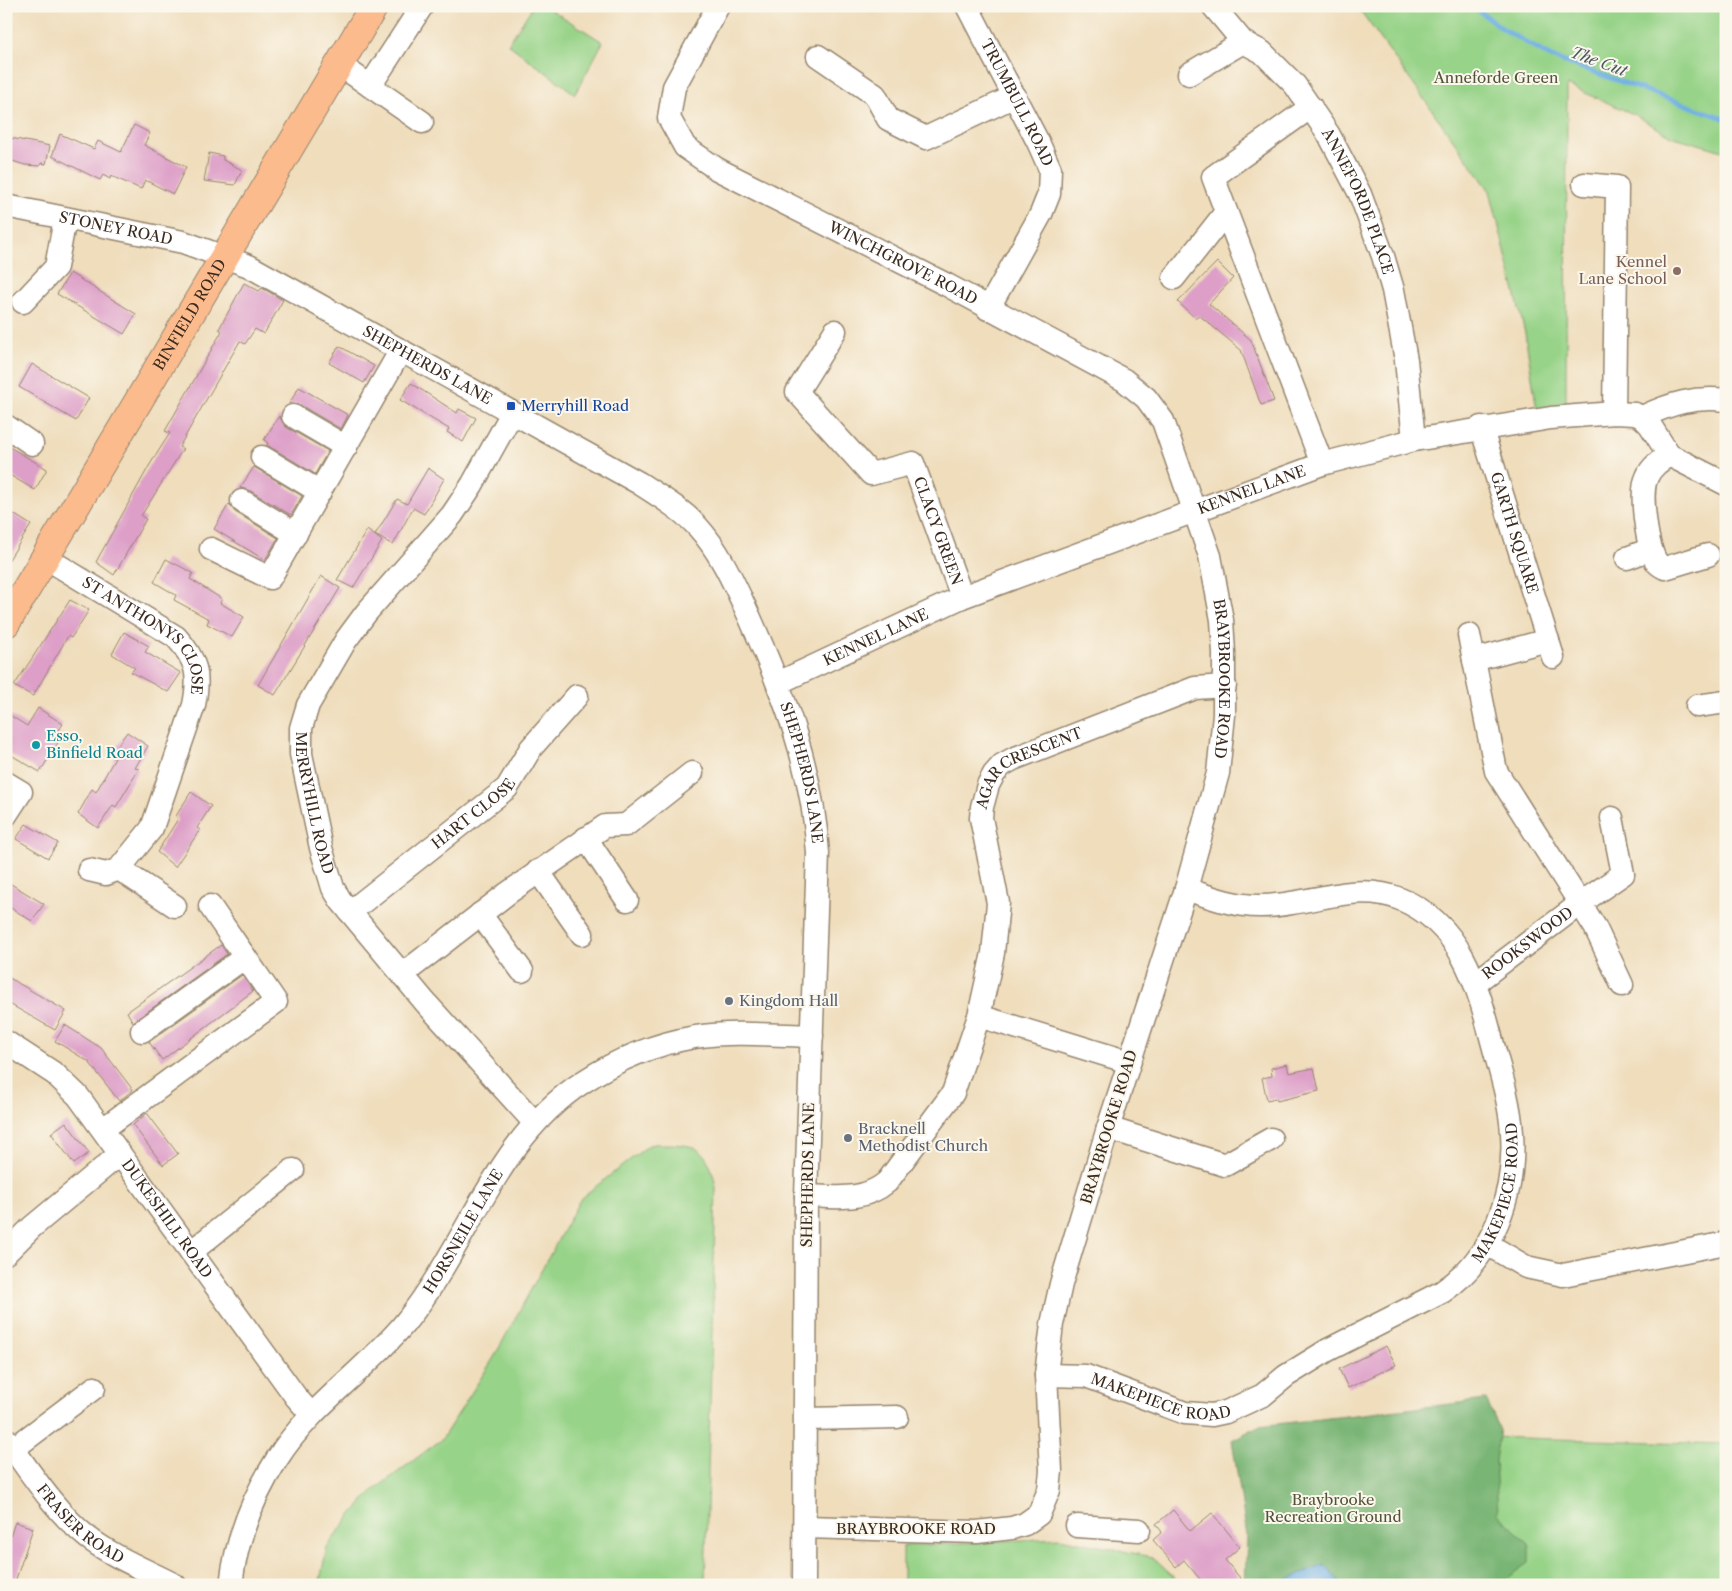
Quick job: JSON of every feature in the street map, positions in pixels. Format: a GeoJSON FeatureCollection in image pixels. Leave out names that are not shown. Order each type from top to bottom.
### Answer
{"type":"FeatureCollection","features":[{"type":"Feature","properties":{"kind":"main road","name":"BINFIELD ROAD"},"geometry":{"type":"LineString","coordinates":[[6,623],[374,6]]}},
{"type":"Feature","properties":{"kind":"street"},"geometry":{"type":"LineString","coordinates":[[370,86],[422,6]]}},
{"type":"Feature","properties":{"kind":"street","name":"WINCHGROVE ROAD"},"geometry":{"type":"LineString","coordinates":[[718,6],[674,87],[669,118],[685,147],[717,169],[947,286],[1124,380],[1146,398],[1155,409],[1169,435],[1195,511]]}},
{"type":"Feature","properties":{"kind":"street","name":"TRUMBULL ROAD"},"geometry":{"type":"LineString","coordinates":[[967,6],[1050,169],[1049,194],[1041,214],[988,309]]}},
{"type":"Feature","properties":{"kind":"street","name":"ANNEFORDE PLACE"},"geometry":{"type":"LineString","coordinates":[[1213,6],[1243,42],[1262,52],[1278,66],[1311,107],[1329,135],[1360,194],[1383,256],[1400,325],[1414,440]]}},
{"type":"Feature","properties":{"kind":"street"},"geometry":{"type":"LineString","coordinates":[[1190,74],[1243,42]]}},
{"type":"Feature","properties":{"kind":"street"},"geometry":{"type":"LineString","coordinates":[[818,56],[875,95],[888,119],[926,138],[1014,96]]}},
{"type":"Feature","properties":{"kind":"street"},"geometry":{"type":"LineString","coordinates":[[340,65],[422,122]]}},
{"type":"Feature","properties":{"kind":"street"},"geometry":{"type":"LineString","coordinates":[[1311,107],[1213,177],[1322,464]]}},
{"type":"Feature","properties":{"kind":"street"},"geometry":{"type":"LineString","coordinates":[[1584,184],[1617,187],[1614,413]]}},
{"type":"Feature","properties":{"kind":"street","name":"STONEY ROAD"},"geometry":{"type":"LineString","coordinates":[[6,206],[184,242],[225,256]]}},
{"type":"Feature","properties":{"kind":"street"},"geometry":{"type":"LineString","coordinates":[[1174,278],[1226,212]]}},
{"type":"Feature","properties":{"kind":"street"},"geometry":{"type":"LineString","coordinates":[[23,302],[56,267],[65,219]]}},
{"type":"Feature","properties":{"kind":"street","name":"SHEPHERDS LANE"},"geometry":{"type":"LineString","coordinates":[[225,256],[249,266],[301,293],[639,483],[696,526],[712,545],[734,583],[778,683],[805,761],[817,832],[818,853],[806,1196],[804,1585]]}},
{"type":"Feature","properties":{"kind":"street","name":"CLACY GREEN"},"geometry":{"type":"LineString","coordinates":[[835,331],[797,392],[871,474],[913,463],[962,597]]}},
{"type":"Feature","properties":{"kind":"street"},"geometry":{"type":"LineString","coordinates":[[211,549],[270,578],[401,350]]}},
{"type":"Feature","properties":{"kind":"street"},"geometry":{"type":"LineString","coordinates":[[1726,400],[1715,398],[1678,402],[1642,417],[1650,425],[1668,455],[1726,484]]}},
{"type":"Feature","properties":{"kind":"street","name":"MERRYHILL ROAD"},"geometry":{"type":"LineString","coordinates":[[512,413],[472,485],[452,516],[434,539],[389,586],[346,640],[308,706],[301,728],[301,754],[321,848],[333,888],[350,912],[425,1002],[534,1122]]}},
{"type":"Feature","properties":{"kind":"street","name":"KENNEL LANE"},"geometry":{"type":"LineString","coordinates":[[778,683],[962,597],[1322,464],[1414,440],[1482,427],[1614,413],[1635,414],[1642,417]]}},
{"type":"Feature","properties":{"kind":"street"},"geometry":{"type":"LineString","coordinates":[[293,416],[346,447]]}},
{"type":"Feature","properties":{"kind":"street"},"geometry":{"type":"LineString","coordinates":[[6,426],[32,444]]}},
{"type":"Feature","properties":{"kind":"street","name":"GARTH SQUARE"},"geometry":{"type":"LineString","coordinates":[[1474,660],[1551,649],[1482,427]]}},
{"type":"Feature","properties":{"kind":"street"},"geometry":{"type":"LineString","coordinates":[[1668,455],[1654,465],[1646,478],[1643,498],[1651,550],[1657,564],[1665,568],[1708,555]]}},
{"type":"Feature","properties":{"kind":"street"},"geometry":{"type":"LineString","coordinates":[[262,456],[320,492]]}},
{"type":"Feature","properties":{"kind":"street"},"geometry":{"type":"LineString","coordinates":[[242,501],[296,534]]}},
{"type":"Feature","properties":{"kind":"street","name":"BRAYBROOKE ROAD"},"geometry":{"type":"LineString","coordinates":[[805,1527],[977,1532],[1012,1528],[1026,1524],[1039,1514],[1049,1490],[1051,1471],[1046,1375],[1052,1324],[1061,1284],[1108,1128],[1186,889],[1218,773],[1225,686],[1222,620],[1210,556],[1195,511]]}},
{"type":"Feature","properties":{"kind":"street"},"geometry":{"type":"LineString","coordinates":[[1627,558],[1651,550]]}},
{"type":"Feature","properties":{"kind":"street","name":"ST ANTHONYS CLOSE"},"geometry":{"type":"LineString","coordinates":[[46,558],[176,637],[188,650],[197,671],[198,688],[194,705],[152,828],[119,869]]}},
{"type":"Feature","properties":{"kind":"street"},"geometry":{"type":"LineString","coordinates":[[1469,634],[1496,771],[1578,898]]}},
{"type":"Feature","properties":{"kind":"street","name":"AGAR CRESCENT"},"geometry":{"type":"LineString","coordinates":[[806,1196],[860,1196],[874,1191],[886,1182],[953,1093],[979,1016],[993,953],[998,903],[981,818],[984,795],[994,774],[1002,765],[1013,759],[1195,688],[1225,686]]}},
{"type":"Feature","properties":{"kind":"street","name":"HART CLOSE"},"geometry":{"type":"LineString","coordinates":[[350,912],[507,788],[531,748],[577,696]]}},
{"type":"Feature","properties":{"kind":"street"},"geometry":{"type":"LineString","coordinates":[[1697,706],[1725,703]]}},
{"type":"Feature","properties":{"kind":"street"},"geometry":{"type":"LineString","coordinates":[[403,974],[480,914],[586,838],[605,826],[626,825],[692,773]]}},
{"type":"Feature","properties":{"kind":"street"},"geometry":{"type":"LineString","coordinates":[[6,783],[22,792],[6,815]]}},
{"type":"Feature","properties":{"kind":"street","name":"ROOKSWOOD"},"geometry":{"type":"LineString","coordinates":[[1475,983],[1578,898],[1604,887],[1623,874],[1612,818]]}},
{"type":"Feature","properties":{"kind":"street"},"geometry":{"type":"LineString","coordinates":[[586,838],[627,900]]}},
{"type":"Feature","properties":{"kind":"street"},"geometry":{"type":"LineString","coordinates":[[89,870],[106,874],[119,869],[174,906]]}},
{"type":"Feature","properties":{"kind":"street"},"geometry":{"type":"LineString","coordinates":[[538,872],[582,934]]}},
{"type":"Feature","properties":{"kind":"street","name":"MAKEPIECE ROAD"},"geometry":{"type":"LineString","coordinates":[[1046,1375],[1086,1376],[1152,1409],[1212,1415],[1239,1407],[1263,1394],[1286,1376],[1328,1350],[1442,1292],[1465,1274],[1487,1244],[1502,1209],[1508,1189],[1512,1132],[1506,1095],[1475,983],[1462,952],[1442,926],[1415,906],[1399,898],[1364,891],[1299,904],[1259,906],[1232,904],[1186,889]]}},
{"type":"Feature","properties":{"kind":"street","name":"ROOKSWOOD"},"geometry":{"type":"LineString","coordinates":[[1578,898],[1596,927],[1622,985]]}},
{"type":"Feature","properties":{"kind":"street"},"geometry":{"type":"LineString","coordinates":[[103,1129],[276,1002],[210,906]]}},
{"type":"Feature","properties":{"kind":"street"},"geometry":{"type":"LineString","coordinates":[[480,914],[522,971]]}},
{"type":"Feature","properties":{"kind":"street"},"geometry":{"type":"LineString","coordinates":[[142,1031],[245,957]]}},
{"type":"Feature","properties":{"kind":"street"},"geometry":{"type":"LineString","coordinates":[[979,1016],[1129,1062]]}},
{"type":"Feature","properties":{"kind":"street","name":"HORSNEILE LANE"},"geometry":{"type":"LineString","coordinates":[[232,1585],[238,1548],[253,1503],[277,1459],[311,1414],[376,1354],[408,1318],[427,1292],[514,1146],[534,1122],[568,1092],[585,1081],[650,1049],[697,1037],[812,1036]]}},
{"type":"Feature","properties":{"kind":"street","name":"DUKESHILL ROAD"},"geometry":{"type":"LineString","coordinates":[[6,1042],[55,1074],[78,1096],[296,1398],[311,1414]]}},
{"type":"Feature","properties":{"kind":"street"},"geometry":{"type":"LineString","coordinates":[[1108,1128],[1225,1165],[1271,1139]]}},
{"type":"Feature","properties":{"kind":"street"},"geometry":{"type":"LineString","coordinates":[[6,1253],[32,1227],[120,1154]]}},
{"type":"Feature","properties":{"kind":"street"},"geometry":{"type":"LineString","coordinates":[[191,1252],[293,1170]]}},
{"type":"Feature","properties":{"kind":"street"},"geometry":{"type":"LineString","coordinates":[[1487,1244],[1526,1267],[1562,1275],[1726,1243]]}},
{"type":"Feature","properties":{"kind":"street"},"geometry":{"type":"LineString","coordinates":[[10,1444],[94,1388]]}},
{"type":"Feature","properties":{"kind":"street"},"geometry":{"type":"LineString","coordinates":[[806,1419],[898,1417]]}},
{"type":"Feature","properties":{"kind":"street","name":"FRASER ROAD"},"geometry":{"type":"LineString","coordinates":[[10,1444],[48,1497],[87,1537],[103,1548],[175,1585]]}},
{"type":"Feature","properties":{"kind":"street"},"geometry":{"type":"LineString","coordinates":[[1077,1526],[1139,1530]]}},
{"type":"Feature","properties":{"kind":"green space"},"geometry":{"type":"Polygon","coordinates":[[[533,6],[545,6],[603,42],[575,94],[508,44],[533,6]]]}},
{"type":"Feature","properties":{"kind":"green space","name":"Anneforde Green"},"geometry":{"type":"Polygon","coordinates":[[[1357,6],[1726,6],[1726,152],[1671,136],[1633,114],[1567,85],[1566,407],[1537,410],[1525,333],[1490,191],[1357,6]]]}},
{"type":"Feature","properties":{"kind":"green space"},"geometry":{"type":"Polygon","coordinates":[[[649,1145],[690,1146],[698,1149],[704,1154],[708,1162],[716,1187],[705,1585],[319,1585],[327,1547],[352,1514],[374,1490],[442,1439],[493,1359],[581,1198],[649,1145]]]}},
{"type":"Feature","properties":{"kind":"green space"},"geometry":{"type":"Polygon","coordinates":[[[1486,1400],[1500,1429],[1495,1460],[1498,1514],[1529,1544],[1529,1563],[1498,1585],[1465,1585],[1443,1579],[1442,1585],[1245,1585],[1247,1536],[1232,1440],[1259,1426],[1486,1400]]]}},
{"type":"Feature","properties":{"kind":"green space","name":"Braybrooke Recreation Ground"},"geometry":{"type":"Polygon","coordinates":[[[1249,1430],[1726,1444],[1726,1585],[1253,1585],[1257,1569],[1249,1430]]]}},
{"type":"Feature","properties":{"kind":"green space"},"geometry":{"type":"Polygon","coordinates":[[[1060,1538],[1152,1557],[1182,1585],[903,1585],[903,1546],[1060,1538]]]}},
{"type":"Feature","properties":{"kind":"water"},"geometry":{"type":"Polygon","coordinates":[[[1325,1565],[1342,1585],[1276,1585],[1278,1583],[1325,1565]]]}},
{"type":"Feature","properties":{"kind":"building"},"geometry":{"type":"Polygon","coordinates":[[[134,125],[150,133],[144,145],[186,167],[173,194],[145,180],[141,189],[111,176],[110,179],[103,175],[100,180],[52,156],[60,134],[94,149],[98,141],[121,152],[134,125]]]}},
{"type":"Feature","properties":{"kind":"building"},"geometry":{"type":"Polygon","coordinates":[[[6,137],[50,146],[46,164],[41,163],[40,166],[25,165],[6,159],[6,137]]]}},
{"type":"Feature","properties":{"kind":"building"},"geometry":{"type":"Polygon","coordinates":[[[209,153],[223,156],[223,160],[242,170],[235,185],[204,181],[209,153]]]}},
{"type":"Feature","properties":{"kind":"building"},"geometry":{"type":"Polygon","coordinates":[[[1217,262],[1233,278],[1209,304],[1251,340],[1274,401],[1261,405],[1241,350],[1199,315],[1195,318],[1178,302],[1217,262]]]}},
{"type":"Feature","properties":{"kind":"building"},"geometry":{"type":"Polygon","coordinates":[[[70,273],[136,314],[124,334],[57,294],[70,273]]]}},
{"type":"Feature","properties":{"kind":"building"},"geometry":{"type":"Polygon","coordinates":[[[244,283],[259,291],[262,288],[283,300],[264,334],[255,329],[245,344],[240,341],[179,447],[183,449],[141,516],[146,519],[114,575],[96,562],[149,466],[170,433],[165,431],[222,331],[219,329],[244,283]]]}},
{"type":"Feature","properties":{"kind":"building"},"geometry":{"type":"Polygon","coordinates":[[[339,346],[374,366],[364,383],[329,363],[339,346]]]}},
{"type":"Feature","properties":{"kind":"building"},"geometry":{"type":"Polygon","coordinates":[[[32,364],[89,398],[76,421],[19,387],[32,364]]]}},
{"type":"Feature","properties":{"kind":"building"},"geometry":{"type":"Polygon","coordinates":[[[411,383],[457,413],[459,409],[476,418],[463,442],[447,432],[449,429],[400,400],[411,383]]]}},
{"type":"Feature","properties":{"kind":"building"},"geometry":{"type":"Polygon","coordinates":[[[299,387],[348,415],[341,429],[300,405],[289,404],[299,387]]]}},
{"type":"Feature","properties":{"kind":"building"},"geometry":{"type":"Polygon","coordinates":[[[279,416],[286,427],[328,451],[315,474],[267,445],[268,443],[264,440],[279,416]]]}},
{"type":"Feature","properties":{"kind":"building"},"geometry":{"type":"Polygon","coordinates":[[[6,445],[47,469],[35,490],[6,473],[6,445]]]}},
{"type":"Feature","properties":{"kind":"building"},"geometry":{"type":"Polygon","coordinates":[[[254,467],[302,496],[291,515],[249,490],[240,488],[254,467]]]}},
{"type":"Feature","properties":{"kind":"building"},"geometry":{"type":"Polygon","coordinates":[[[428,468],[444,479],[424,514],[413,508],[393,545],[375,535],[397,499],[407,504],[428,468]]]}},
{"type":"Feature","properties":{"kind":"building"},"geometry":{"type":"Polygon","coordinates":[[[229,504],[235,512],[278,538],[265,560],[214,529],[229,504]]]}},
{"type":"Feature","properties":{"kind":"building"},"geometry":{"type":"Polygon","coordinates":[[[12,513],[31,525],[6,564],[6,521],[12,513]]]}},
{"type":"Feature","properties":{"kind":"building"},"geometry":{"type":"Polygon","coordinates":[[[367,530],[382,541],[353,588],[337,580],[367,530]]]}},
{"type":"Feature","properties":{"kind":"building"},"geometry":{"type":"Polygon","coordinates":[[[166,559],[193,573],[190,579],[222,599],[220,603],[244,617],[232,637],[207,624],[209,619],[174,600],[176,595],[154,582],[166,559]]]}},
{"type":"Feature","properties":{"kind":"building"},"geometry":{"type":"Polygon","coordinates":[[[321,576],[340,588],[275,695],[258,685],[321,576]]]}},
{"type":"Feature","properties":{"kind":"building"},"geometry":{"type":"Polygon","coordinates":[[[70,600],[89,610],[71,638],[68,636],[33,696],[14,686],[70,600]]]}},
{"type":"Feature","properties":{"kind":"building"},"geometry":{"type":"Polygon","coordinates":[[[124,632],[149,646],[145,652],[181,673],[168,692],[131,672],[135,668],[112,654],[124,632]]]}},
{"type":"Feature","properties":{"kind":"building","name":"Esso, Binfield Road"},"geometry":{"type":"Polygon","coordinates":[[[38,708],[63,724],[57,733],[62,736],[40,772],[6,752],[6,713],[27,726],[38,708]]]}},
{"type":"Feature","properties":{"kind":"building"},"geometry":{"type":"Polygon","coordinates":[[[127,732],[148,746],[135,768],[139,769],[116,807],[113,805],[98,828],[78,814],[92,789],[96,792],[115,758],[110,756],[127,732]]]}},
{"type":"Feature","properties":{"kind":"building"},"geometry":{"type":"Polygon","coordinates":[[[191,792],[211,806],[197,828],[200,830],[175,867],[157,852],[178,819],[176,816],[191,792]]]}},
{"type":"Feature","properties":{"kind":"building"},"geometry":{"type":"Polygon","coordinates":[[[26,824],[58,843],[48,858],[16,839],[26,824]]]}},
{"type":"Feature","properties":{"kind":"building"},"geometry":{"type":"Polygon","coordinates":[[[6,881],[44,904],[32,921],[6,905],[6,881]]]}},
{"type":"Feature","properties":{"kind":"building"},"geometry":{"type":"Polygon","coordinates":[[[221,945],[227,954],[133,1022],[127,1012],[221,945]]]}},
{"type":"Feature","properties":{"kind":"building"},"geometry":{"type":"Polygon","coordinates":[[[242,975],[253,991],[162,1060],[149,1042],[242,975]]]}},
{"type":"Feature","properties":{"kind":"building"},"geometry":{"type":"Polygon","coordinates":[[[6,976],[66,1011],[55,1030],[6,1002],[6,976]]]}},
{"type":"Feature","properties":{"kind":"building"},"geometry":{"type":"Polygon","coordinates":[[[65,1025],[101,1048],[133,1090],[119,1101],[89,1062],[55,1041],[65,1025]]]}},
{"type":"Feature","properties":{"kind":"building"},"geometry":{"type":"Polygon","coordinates":[[[1287,1064],[1289,1073],[1314,1068],[1319,1091],[1277,1101],[1276,1098],[1267,1100],[1262,1078],[1272,1076],[1271,1068],[1287,1064]]]}},
{"type":"Feature","properties":{"kind":"building"},"geometry":{"type":"Polygon","coordinates":[[[147,1113],[178,1154],[163,1165],[133,1125],[147,1113]]]}},
{"type":"Feature","properties":{"kind":"building"},"geometry":{"type":"Polygon","coordinates":[[[66,1122],[89,1153],[74,1164],[51,1133],[66,1122]]]}},
{"type":"Feature","properties":{"kind":"building"},"geometry":{"type":"Polygon","coordinates":[[[1386,1346],[1396,1365],[1348,1388],[1339,1369],[1386,1346]]]}},
{"type":"Feature","properties":{"kind":"building"},"geometry":{"type":"Polygon","coordinates":[[[1173,1510],[1190,1531],[1212,1513],[1240,1547],[1225,1560],[1246,1585],[1205,1585],[1184,1560],[1176,1567],[1153,1540],[1162,1532],[1156,1524],[1173,1510]]]}},
{"type":"Feature","properties":{"kind":"building"},"geometry":{"type":"Polygon","coordinates":[[[15,1522],[33,1528],[14,1585],[6,1585],[6,1549],[15,1522]]]}},
{"type":"Feature","properties":{"kind":"waterway","name":"The Cut"},"geometry":{"type":"LineString","coordinates":[[1473,6],[1503,29],[1551,57],[1726,119]]}},
{"type":"Feature","properties":{"kind":"place","name":"Kennel Lane School"},"geometry":{"type":"Point","coordinates":[1677,271]}},
{"type":"Feature","properties":{"kind":"place","name":"Merryhill Road"},"geometry":{"type":"Point","coordinates":[511,406]}},
{"type":"Feature","properties":{"kind":"place","name":"Esso, Binfield Road"},"geometry":{"type":"Point","coordinates":[36,745]}},
{"type":"Feature","properties":{"kind":"place","name":"Kingdom Hall"},"geometry":{"type":"Point","coordinates":[729,1001]}},
{"type":"Feature","properties":{"kind":"place","name":"Bracknell Methodist Church"},"geometry":{"type":"Point","coordinates":[848,1138]}}]}
